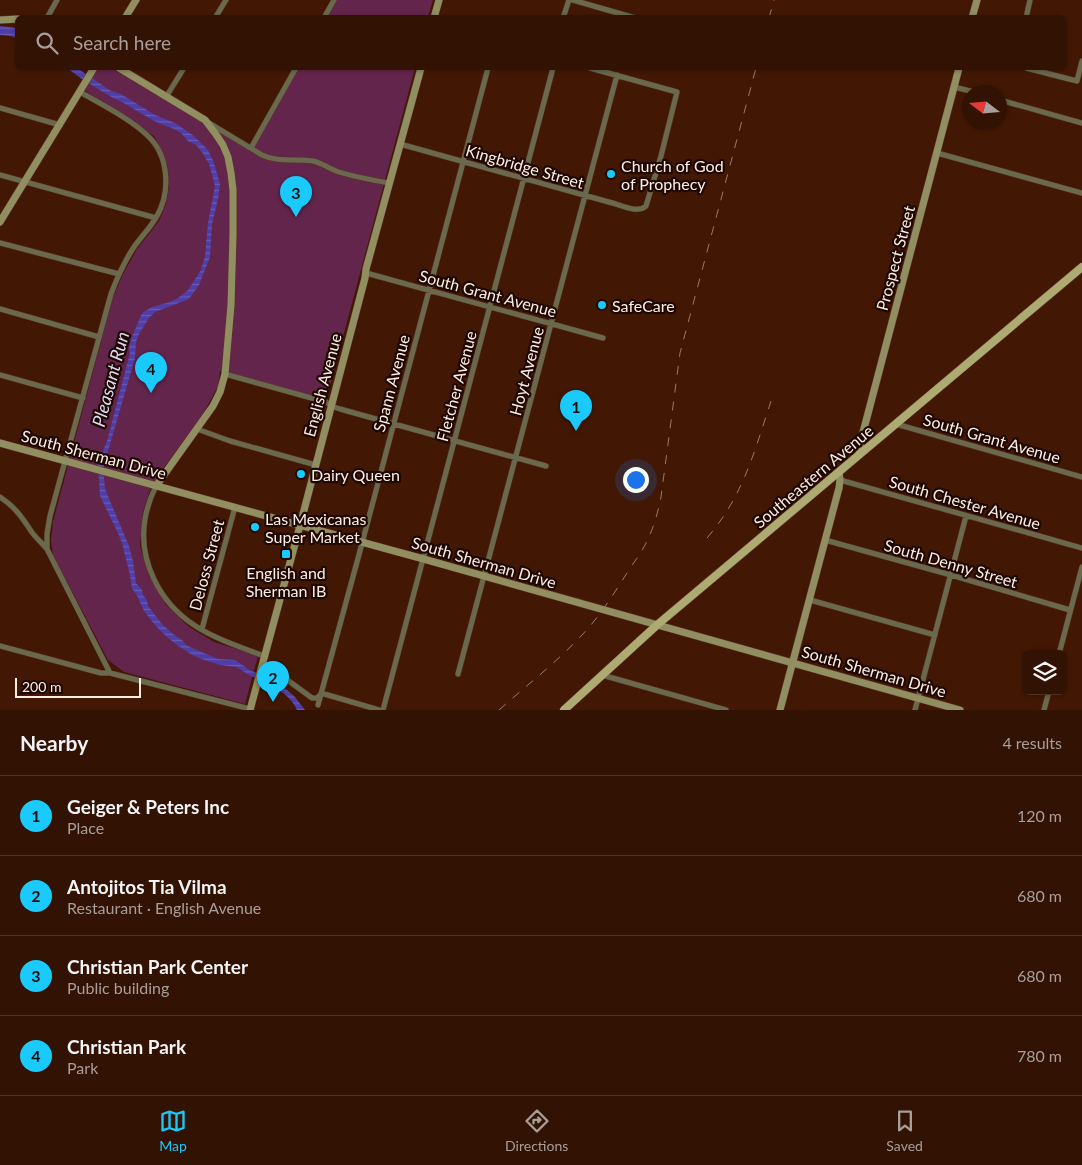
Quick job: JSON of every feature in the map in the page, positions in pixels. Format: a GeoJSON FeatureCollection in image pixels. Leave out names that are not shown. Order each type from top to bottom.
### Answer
{"type":"FeatureCollection","features":[{"type":"Feature","properties":{"kind":"main road"},"geometry":{"type":"LineString","coordinates":[[127,15],[136,0]]}},
{"type":"Feature","properties":{"kind":"main road"},"geometry":{"type":"LineString","coordinates":[[435,15],[439,0]]}},
{"type":"Feature","properties":{"kind":"main road"},"geometry":{"type":"LineString","coordinates":[[973,15],[976,0]]}},
{"type":"Feature","properties":{"kind":"main road"},"geometry":{"type":"LineString","coordinates":[[0,20],[15,19]]}},
{"type":"Feature","properties":{"kind":"main road"},"geometry":{"type":"LineString","coordinates":[[0,222],[93,70]]}},
{"type":"Feature","properties":{"kind":"main road"},"geometry":{"type":"LineString","coordinates":[[122,70],[205,120],[216,133],[226,153],[231,169],[233,188],[233,270],[226,374],[216,401],[156,486]]}},
{"type":"Feature","properties":{"kind":"main road","name":"English Avenue"},"geometry":{"type":"LineString","coordinates":[[250,710],[420,70]]}},
{"type":"Feature","properties":{"kind":"main road","name":"Prospect Street"},"geometry":{"type":"LineString","coordinates":[[859,455],[861,440],[958,70]]}},
{"type":"Feature","properties":{"kind":"main road","name":"Southeastern Avenue"},"geometry":{"type":"LineString","coordinates":[[564,710],[657,625],[839,476],[859,455],[1082,267]]}},
{"type":"Feature","properties":{"kind":"main road","name":"South Sherman Drive"},"geometry":{"type":"LineString","coordinates":[[0,443],[423,559],[960,710]]}},
{"type":"Feature","properties":{"kind":"main road"},"geometry":{"type":"LineString","coordinates":[[780,710],[810,600],[839,476]]}},
{"type":"Feature","properties":{"kind":"street"},"geometry":{"type":"LineString","coordinates":[[49,15],[57,0]]}},
{"type":"Feature","properties":{"kind":"street"},"geometry":{"type":"LineString","coordinates":[[217,15],[226,0]]}},
{"type":"Feature","properties":{"kind":"street"},"geometry":{"type":"LineString","coordinates":[[326,15],[334,0]]}},
{"type":"Feature","properties":{"kind":"street"},"geometry":{"type":"LineString","coordinates":[[564,15],[569,0]]}},
{"type":"Feature","properties":{"kind":"street"},"geometry":{"type":"LineString","coordinates":[[573,0],[625,15]]}},
{"type":"Feature","properties":{"kind":"street"},"geometry":{"type":"LineString","coordinates":[[1027,15],[1030,0]]}},
{"type":"Feature","properties":{"kind":"street"},"geometry":{"type":"LineString","coordinates":[[1034,70],[1077,81],[1082,61]]}},
{"type":"Feature","properties":{"kind":"street"},"geometry":{"type":"LineString","coordinates":[[166,97],[183,70]]}},
{"type":"Feature","properties":{"kind":"street"},"geometry":{"type":"LineString","coordinates":[[251,148],[295,70]]}},
{"type":"Feature","properties":{"kind":"street","name":"Spann Avenue"},"geometry":{"type":"LineString","coordinates":[[318,705],[487,70]]}},
{"type":"Feature","properties":{"kind":"street","name":"Fletcher Avenue"},"geometry":{"type":"LineString","coordinates":[[383,710],[552,70]]}},
{"type":"Feature","properties":{"kind":"street"},"geometry":{"type":"LineString","coordinates":[[598,70],[617,75]]}},
{"type":"Feature","properties":{"kind":"street","name":"Kingbridge Street"},"geometry":{"type":"LineString","coordinates":[[400,144],[585,196],[640,210],[644,209],[656,176],[677,92],[617,75]]}},
{"type":"Feature","properties":{"kind":"street","name":"Hoyt Avenue"},"geometry":{"type":"LineString","coordinates":[[458,674],[617,75]]}},
{"type":"Feature","properties":{"kind":"street"},"geometry":{"type":"LineString","coordinates":[[954,87],[962,89]]}},
{"type":"Feature","properties":{"kind":"street"},"geometry":{"type":"LineString","coordinates":[[47,550],[48,526],[110,294],[134,248],[156,218],[164,198],[166,183],[162,161],[156,146],[148,136],[80,92]]}},
{"type":"Feature","properties":{"kind":"street"},"geometry":{"type":"LineString","coordinates":[[1007,102],[1082,123]]}},
{"type":"Feature","properties":{"kind":"street"},"geometry":{"type":"LineString","coordinates":[[0,108],[60,124]]}},
{"type":"Feature","properties":{"kind":"street"},"geometry":{"type":"LineString","coordinates":[[205,120],[262,155],[272,159],[311,161],[346,174],[389,183]]}},
{"type":"Feature","properties":{"kind":"street"},"geometry":{"type":"LineString","coordinates":[[937,153],[1082,193]]}},
{"type":"Feature","properties":{"kind":"street"},"geometry":{"type":"LineString","coordinates":[[0,175],[156,218]]}},
{"type":"Feature","properties":{"kind":"street"},"geometry":{"type":"LineString","coordinates":[[0,243],[119,274]]}},
{"type":"Feature","properties":{"kind":"street","name":"South Grant Avenue"},"geometry":{"type":"LineString","coordinates":[[366,273],[603,338]]}},
{"type":"Feature","properties":{"kind":"street"},"geometry":{"type":"LineString","coordinates":[[0,309],[99,337]]}},
{"type":"Feature","properties":{"kind":"street"},"geometry":{"type":"LineString","coordinates":[[226,374],[326,402],[338,408],[546,466]]}},
{"type":"Feature","properties":{"kind":"street"},"geometry":{"type":"LineString","coordinates":[[0,375],[83,398]]}},
{"type":"Feature","properties":{"kind":"street","name":"South Grant Avenue"},"geometry":{"type":"LineString","coordinates":[[896,424],[1082,476]]}},
{"type":"Feature","properties":{"kind":"street"},"geometry":{"type":"LineString","coordinates":[[196,429],[230,441],[316,465]]}},
{"type":"Feature","properties":{"kind":"street","name":"South Chester Avenue"},"geometry":{"type":"LineString","coordinates":[[839,476],[966,516],[1082,548]]}},
{"type":"Feature","properties":{"kind":"street"},"geometry":{"type":"LineString","coordinates":[[156,486],[144,524],[144,543],[148,564],[156,584],[169,603],[184,618],[267,665],[313,699],[317,698],[321,693],[379,710]]}},
{"type":"Feature","properties":{"kind":"street"},"geometry":{"type":"LineString","coordinates":[[0,498],[8,502],[20,514],[31,532],[47,550],[110,673]]}},
{"type":"Feature","properties":{"kind":"street","name":"Deloss Street"},"geometry":{"type":"LineString","coordinates":[[202,629],[235,507]]}},
{"type":"Feature","properties":{"kind":"street"},"geometry":{"type":"LineString","coordinates":[[915,710],[966,516]]}},
{"type":"Feature","properties":{"kind":"street","name":"South Denny Street"},"geometry":{"type":"LineString","coordinates":[[825,540],[1070,610]]}},
{"type":"Feature","properties":{"kind":"street"},"geometry":{"type":"LineString","coordinates":[[1060,650],[1082,567]]}},
{"type":"Feature","properties":{"kind":"street"},"geometry":{"type":"LineString","coordinates":[[810,600],[935,635]]}},
{"type":"Feature","properties":{"kind":"street"},"geometry":{"type":"LineString","coordinates":[[0,646],[250,710]]}},
{"type":"Feature","properties":{"kind":"street"},"geometry":{"type":"LineString","coordinates":[[602,675],[726,710]]}},
{"type":"Feature","properties":{"kind":"street"},"geometry":{"type":"LineString","coordinates":[[1044,710],[1048,695]]}},
{"type":"Feature","properties":{"kind":"shaded area"},"geometry":{"type":"Polygon","coordinates":[[[337,0],[433,0],[429,15],[329,15],[337,0]]]}},
{"type":"Feature","properties":{"kind":"shaded area"},"geometry":{"type":"Polygon","coordinates":[[[0,26],[15,28],[15,37],[0,35],[0,26]]]}},
{"type":"Feature","properties":{"kind":"shaded area","name":"Pleasant Run"},"geometry":{"type":"Polygon","coordinates":[[[70,70],[80,70],[111,91],[121,94],[155,115],[175,123],[194,136],[208,150],[220,184],[212,224],[210,257],[199,285],[189,299],[155,312],[139,334],[136,342],[135,358],[104,465],[105,489],[129,546],[136,583],[142,590],[148,606],[162,624],[186,645],[218,659],[235,660],[251,671],[279,683],[295,697],[305,710],[297,710],[282,692],[245,672],[237,668],[203,660],[180,647],[154,623],[145,612],[132,589],[122,543],[100,496],[98,463],[107,441],[130,353],[129,348],[132,337],[142,313],[152,307],[178,298],[188,290],[201,270],[205,256],[208,223],[215,186],[209,164],[196,145],[188,141],[181,133],[154,121],[70,70]]]}},
{"type":"Feature","properties":{"kind":"shaded area"},"geometry":{"type":"Polygon","coordinates":[[[98,70],[114,70],[252,150],[298,70],[414,70],[326,400],[220,371],[218,386],[203,414],[160,473],[150,490],[143,512],[140,546],[149,576],[167,606],[189,627],[214,642],[258,656],[245,704],[124,672],[108,660],[53,555],[51,541],[53,522],[112,300],[123,274],[137,249],[159,221],[166,204],[169,186],[168,167],[154,136],[84,90],[98,70]]]}},
{"type":"Feature","properties":{"kind":"railway"},"geometry":{"type":"LineString","coordinates":[[770,15],[774,0]]}},
{"type":"Feature","properties":{"kind":"railway"},"geometry":{"type":"LineString","coordinates":[[499,710],[562,655],[589,628],[640,553],[652,530],[661,497],[680,353],[755,70]]}},
{"type":"Feature","properties":{"kind":"railway"},"geometry":{"type":"LineString","coordinates":[[707,538],[739,490],[753,456],[771,401]]}},
{"type":"Feature","properties":{"kind":"place","name":"Church of God of Prophecy"},"geometry":{"type":"Point","coordinates":[611,174]}},
{"type":"Feature","properties":{"kind":"place","name":"Christian Park Center"},"geometry":{"type":"Point","coordinates":[296,217]}},
{"type":"Feature","properties":{"kind":"place","name":"SafeCare"},"geometry":{"type":"Point","coordinates":[602,305]}},
{"type":"Feature","properties":{"kind":"place","name":"Christian Park"},"geometry":{"type":"Point","coordinates":[151,393]}},
{"type":"Feature","properties":{"kind":"place","name":"Geiger & Peters Inc"},"geometry":{"type":"Point","coordinates":[576,431]}},
{"type":"Feature","properties":{"kind":"place","name":"Dairy Queen"},"geometry":{"type":"Point","coordinates":[301,474]}},
{"type":"Feature","properties":{"kind":"place","name":"Las Mexicanas Super Market"},"geometry":{"type":"Point","coordinates":[255,527]}},
{"type":"Feature","properties":{"kind":"place","name":"English and Sherman IB"},"geometry":{"type":"Point","coordinates":[286,554]}},
{"type":"Feature","properties":{"kind":"place","name":"Antojitos Tia Vilma"},"geometry":{"type":"Point","coordinates":[273,702]}}]}
